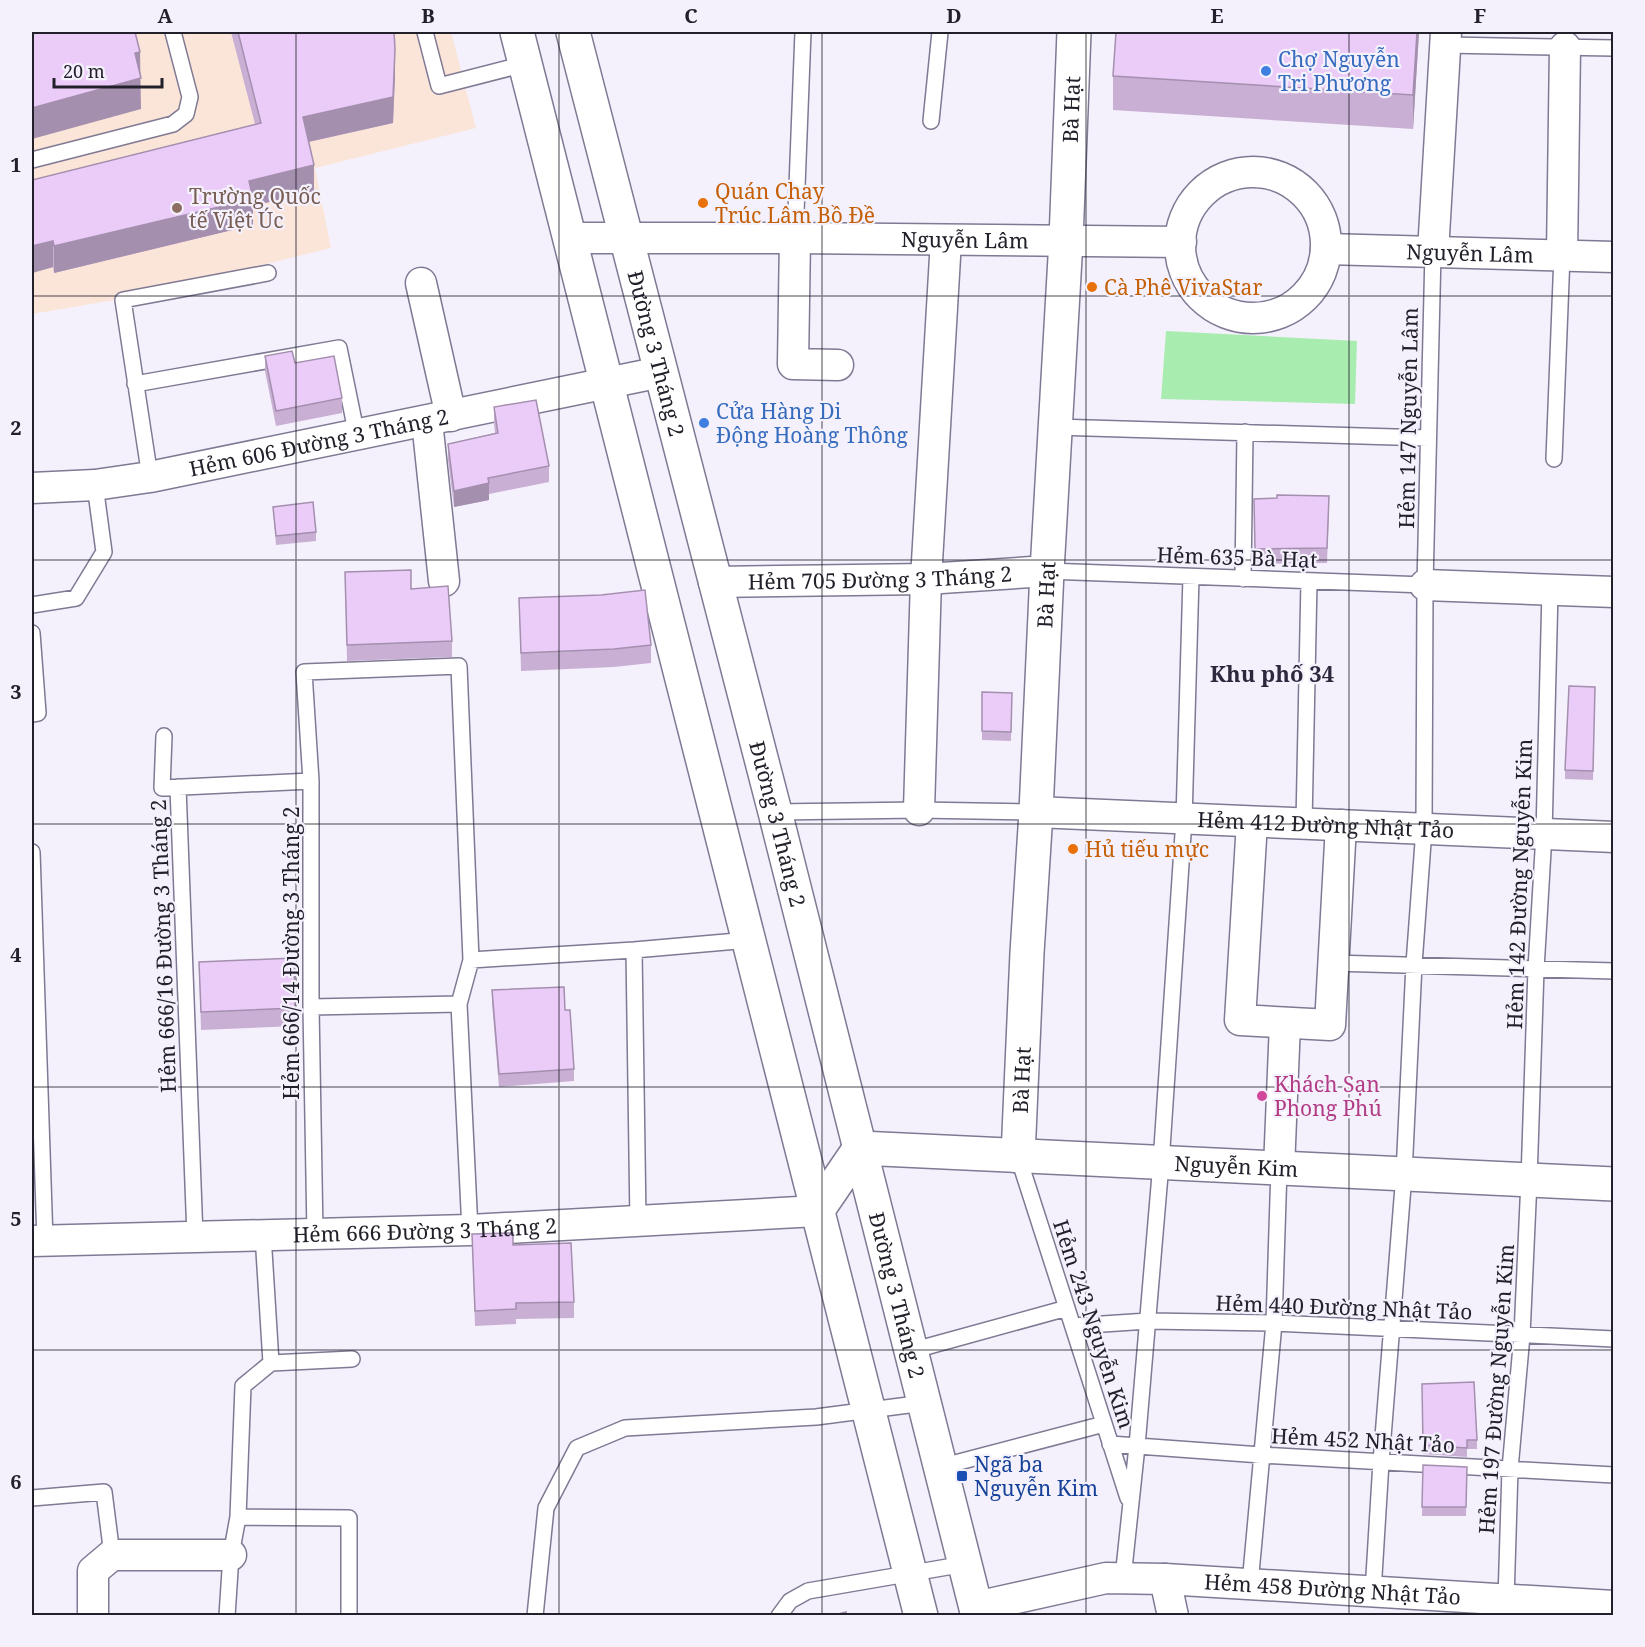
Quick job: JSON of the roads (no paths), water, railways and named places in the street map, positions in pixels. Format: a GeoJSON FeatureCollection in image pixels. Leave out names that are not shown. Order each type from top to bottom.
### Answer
{"type":"FeatureCollection","features":[{"type":"Feature","properties":{"kind":"main road"},"geometry":{"type":"LineString","coordinates":[[517,32],[921,1616]]}},
{"type":"Feature","properties":{"kind":"main road","name":"Đường 3 Tháng 2"},"geometry":{"type":"LineString","coordinates":[[573,32],[775,812],[977,1611]]}},
{"type":"Feature","properties":{"kind":"main road","name":"Bà Hạt"},"geometry":{"type":"LineString","coordinates":[[1018,1156],[1066,240],[1074,32]]}},
{"type":"Feature","properties":{"kind":"main road"},"geometry":{"type":"LineString","coordinates":[[817,1211],[860,1148]]}},
{"type":"Feature","properties":{"kind":"main road","name":"Nguyễn Kim"},"geometry":{"type":"LineString","coordinates":[[860,1148],[1614,1184]]}},
{"type":"Feature","properties":{"kind":"street"},"geometry":{"type":"LineString","coordinates":[[1432,252],[1445,38]]}},
{"type":"Feature","properties":{"kind":"street"},"geometry":{"type":"LineString","coordinates":[[1562,255],[1565,47]]}},
{"type":"Feature","properties":{"kind":"street"},"geometry":{"type":"LineString","coordinates":[[1257,172],[1280,176],[1299,188],[1315,205],[1324,226],[1326,249],[1322,272],[1310,291],[1293,306],[1272,316],[1250,318],[1227,314],[1208,303],[1193,286],[1183,265],[1181,242],[1185,220],[1196,200],[1213,184],[1234,174],[1257,172]]}},
{"type":"Feature","properties":{"kind":"street","name":"Nguyễn Lâm"},"geometry":{"type":"LineString","coordinates":[[569,238],[1181,242]]}},
{"type":"Feature","properties":{"kind":"street"},"geometry":{"type":"LineString","coordinates":[[795,238],[794,364],[838,365]]}},
{"type":"Feature","properties":{"kind":"street"},"geometry":{"type":"LineString","coordinates":[[920,810],[926,579],[946,240]]}},
{"type":"Feature","properties":{"kind":"street","name":"Nguyễn Lâm"},"geometry":{"type":"LineString","coordinates":[[1326,249],[1614,257]]}},
{"type":"Feature","properties":{"kind":"street"},"geometry":{"type":"LineString","coordinates":[[421,283],[439,419],[444,581]]}},
{"type":"Feature","properties":{"kind":"street","name":"Hẻm 606 Đường 3 Tháng 2"},"geometry":{"type":"LineString","coordinates":[[32,488],[95,485],[150,477],[661,372]]}},
{"type":"Feature","properties":{"kind":"street","name":"Hẻm 705 Đường 3 Tháng 2"},"geometry":{"type":"LineString","coordinates":[[714,582],[926,579],[1047,571]]}},
{"type":"Feature","properties":{"kind":"street"},"geometry":{"type":"LineString","coordinates":[[1425,585],[1614,592]]}},
{"type":"Feature","properties":{"kind":"street","name":"Hẻm 412 Đường Nhật Tảo"},"geometry":{"type":"LineString","coordinates":[[1036,812],[1614,837]]}},
{"type":"Feature","properties":{"kind":"street"},"geometry":{"type":"LineString","coordinates":[[1252,822],[1240,1020],[1285,1023],[1330,1024],[1341,825]]}},
{"type":"Feature","properties":{"kind":"street"},"geometry":{"type":"LineString","coordinates":[[1279,1168],[1285,1023]]}},
{"type":"Feature","properties":{"kind":"street","name":"Hẻm 666 Đường 3 Tháng 2"},"geometry":{"type":"LineString","coordinates":[[38,1241],[470,1230],[817,1211]]}},
{"type":"Feature","properties":{"kind":"street"},"geometry":{"type":"LineString","coordinates":[[93,1616],[93,1571],[112,1555],[231,1555]]}},
{"type":"Feature","properties":{"kind":"street","name":"Hẻm 458 Đường Nhật Tảo"},"geometry":{"type":"LineString","coordinates":[[977,1611],[1106,1578],[1165,1578],[1614,1606]]}},
{"type":"Feature","properties":{"kind":"street"},"geometry":{"type":"LineString","coordinates":[[1165,1578],[1173,1616]]}},
{"type":"Feature","properties":{"kind":"lane"},"geometry":{"type":"LineString","coordinates":[[32,160],[173,124],[186,114],[190,97],[173,32]]}},
{"type":"Feature","properties":{"kind":"lane"},"geometry":{"type":"LineString","coordinates":[[425,32],[439,86],[525,64]]}},
{"type":"Feature","properties":{"kind":"lane"},"geometry":{"type":"LineString","coordinates":[[795,238],[803,32]]}},
{"type":"Feature","properties":{"kind":"lane"},"geometry":{"type":"LineString","coordinates":[[931,121],[940,32]]}},
{"type":"Feature","properties":{"kind":"lane"},"geometry":{"type":"LineString","coordinates":[[1445,38],[1565,47],[1614,48]]}},
{"type":"Feature","properties":{"kind":"lane","name":"Hẻm 147 Nguyễn Lâm"},"geometry":{"type":"LineString","coordinates":[[1373,1592],[1404,1174],[1413,964],[1424,829],[1425,585],[1432,252]]}},
{"type":"Feature","properties":{"kind":"lane"},"geometry":{"type":"LineString","coordinates":[[1554,459],[1562,255]]}},
{"type":"Feature","properties":{"kind":"lane"},"geometry":{"type":"LineString","coordinates":[[150,477],[123,300],[268,273]]}},
{"type":"Feature","properties":{"kind":"lane"},"geometry":{"type":"LineString","coordinates":[[135,384],[339,348],[357,436]]}},
{"type":"Feature","properties":{"kind":"lane"},"geometry":{"type":"LineString","coordinates":[[1055,427],[1428,438]]}},
{"type":"Feature","properties":{"kind":"lane"},"geometry":{"type":"LineString","coordinates":[[1243,579],[1245,432]]}},
{"type":"Feature","properties":{"kind":"lane"},"geometry":{"type":"LineString","coordinates":[[32,605],[76,598],[104,552],[95,485]]}},
{"type":"Feature","properties":{"kind":"lane","name":"Hẻm 635 Bà Hạt"},"geometry":{"type":"LineString","coordinates":[[1047,571],[1425,585]]}},
{"type":"Feature","properties":{"kind":"lane"},"geometry":{"type":"LineString","coordinates":[[1123,1578],[1137,1446],[1161,1163],[1184,819],[1191,577]]}},
{"type":"Feature","properties":{"kind":"lane"},"geometry":{"type":"LineString","coordinates":[[1304,824],[1309,581]]}},
{"type":"Feature","properties":{"kind":"lane","name":"Hẻm 142 Đường Nguyễn Kim"},"geometry":{"type":"LineString","coordinates":[[1529,1180],[1536,969],[1544,834],[1550,590]]}},
{"type":"Feature","properties":{"kind":"lane"},"geometry":{"type":"LineString","coordinates":[[32,633],[38,713],[32,714]]}},
{"type":"Feature","properties":{"kind":"lane","name":"Hẻm 666/14 Đường 3 Tháng 2"},"geometry":{"type":"LineString","coordinates":[[315,1234],[311,1007],[311,781],[304,672],[459,666],[471,960]]}},
{"type":"Feature","properties":{"kind":"lane"},"geometry":{"type":"LineString","coordinates":[[164,736],[162,788],[178,787]]}},
{"type":"Feature","properties":{"kind":"lane","name":"Hẻm 666/16 Đường 3 Tháng 2"},"geometry":{"type":"LineString","coordinates":[[195,1237],[178,787],[311,781]]}},
{"type":"Feature","properties":{"kind":"lane"},"geometry":{"type":"LineString","coordinates":[[775,812],[920,810],[1036,812]]}},
{"type":"Feature","properties":{"kind":"lane"},"geometry":{"type":"LineString","coordinates":[[32,852],[38,1241]]}},
{"type":"Feature","properties":{"kind":"lane"},"geometry":{"type":"LineString","coordinates":[[470,1230],[459,1004],[471,960],[749,940]]}},
{"type":"Feature","properties":{"kind":"lane"},"geometry":{"type":"LineString","coordinates":[[634,950],[638,1221]]}},
{"type":"Feature","properties":{"kind":"lane"},"geometry":{"type":"LineString","coordinates":[[1333,963],[1614,971]]}},
{"type":"Feature","properties":{"kind":"lane"},"geometry":{"type":"LineString","coordinates":[[311,1007],[459,1004]]}},
{"type":"Feature","properties":{"kind":"lane","name":"Hẻm 243 Nguyễn Kim"},"geometry":{"type":"LineString","coordinates":[[1018,1156],[1130,1506]]}},
{"type":"Feature","properties":{"kind":"lane"},"geometry":{"type":"LineString","coordinates":[[1250,1584],[1274,1323],[1279,1168]]}},
{"type":"Feature","properties":{"kind":"lane","name":"Hẻm 197 Đường Nguyễn Kim"},"geometry":{"type":"LineString","coordinates":[[1506,1600],[1510,1469],[1522,1335],[1529,1180]]}},
{"type":"Feature","properties":{"kind":"lane"},"geometry":{"type":"LineString","coordinates":[[263,1235],[271,1363]]}},
{"type":"Feature","properties":{"kind":"lane"},"geometry":{"type":"LineString","coordinates":[[911,1351],[1067,1308]]}},
{"type":"Feature","properties":{"kind":"lane","name":"Hẻm 440 Đường Nhật Tảo"},"geometry":{"type":"LineString","coordinates":[[1073,1326],[1148,1321],[1274,1323],[1614,1338]]}},
{"type":"Feature","properties":{"kind":"lane"},"geometry":{"type":"LineString","coordinates":[[227,1616],[231,1555],[238,1517],[243,1386],[271,1363],[352,1359]]}},
{"type":"Feature","properties":{"kind":"lane"},"geometry":{"type":"LineString","coordinates":[[535,1616],[546,1508],[577,1448],[625,1428],[816,1417],[924,1403]]}},
{"type":"Feature","properties":{"kind":"lane"},"geometry":{"type":"LineString","coordinates":[[940,1467],[1104,1424]]}},
{"type":"Feature","properties":{"kind":"lane","name":"Hẻm 452 Nhật Tảo"},"geometry":{"type":"LineString","coordinates":[[1110,1443],[1261,1455],[1614,1475]]}},
{"type":"Feature","properties":{"kind":"lane"},"geometry":{"type":"LineString","coordinates":[[32,1498],[104,1492],[112,1555]]}},
{"type":"Feature","properties":{"kind":"lane"},"geometry":{"type":"LineString","coordinates":[[238,1517],[349,1518],[349,1616]]}},
{"type":"Feature","properties":{"kind":"lane"},"geometry":{"type":"LineString","coordinates":[[779,1616],[790,1601],[808,1591],[965,1564]]}},
{"type":"Feature","properties":{"kind":"place","name":"Chợ Nguyễn Tri Phương"},"geometry":{"type":"Point","coordinates":[1266,71]}},
{"type":"Feature","properties":{"kind":"place","name":"Quán Chay Trúc Lâm Bồ Đề"},"geometry":{"type":"Point","coordinates":[703,203]}},
{"type":"Feature","properties":{"kind":"place","name":"Trường Quốc tế Việt Úc"},"geometry":{"type":"Point","coordinates":[177,208]}},
{"type":"Feature","properties":{"kind":"place","name":"Cà Phê VivaStar"},"geometry":{"type":"Point","coordinates":[1092,287]}},
{"type":"Feature","properties":{"kind":"place","name":"Cửa Hàng Di Động Hoàng Thông"},"geometry":{"type":"Point","coordinates":[704,423]}},
{"type":"Feature","properties":{"kind":"place","name":"Hủ tiếu mực"},"geometry":{"type":"Point","coordinates":[1073,849]}},
{"type":"Feature","properties":{"kind":"place","name":"Khách Sạn Phong Phú"},"geometry":{"type":"Point","coordinates":[1262,1096]}},
{"type":"Feature","properties":{"kind":"place","name":"Ngã ba Nguyễn Kim"},"geometry":{"type":"Point","coordinates":[962,1476]}},
{"type":"Feature","properties":{"kind":"district","name":"Khu phố 34"},"geometry":{"type":"Point","coordinates":[1272,673]}}]}
